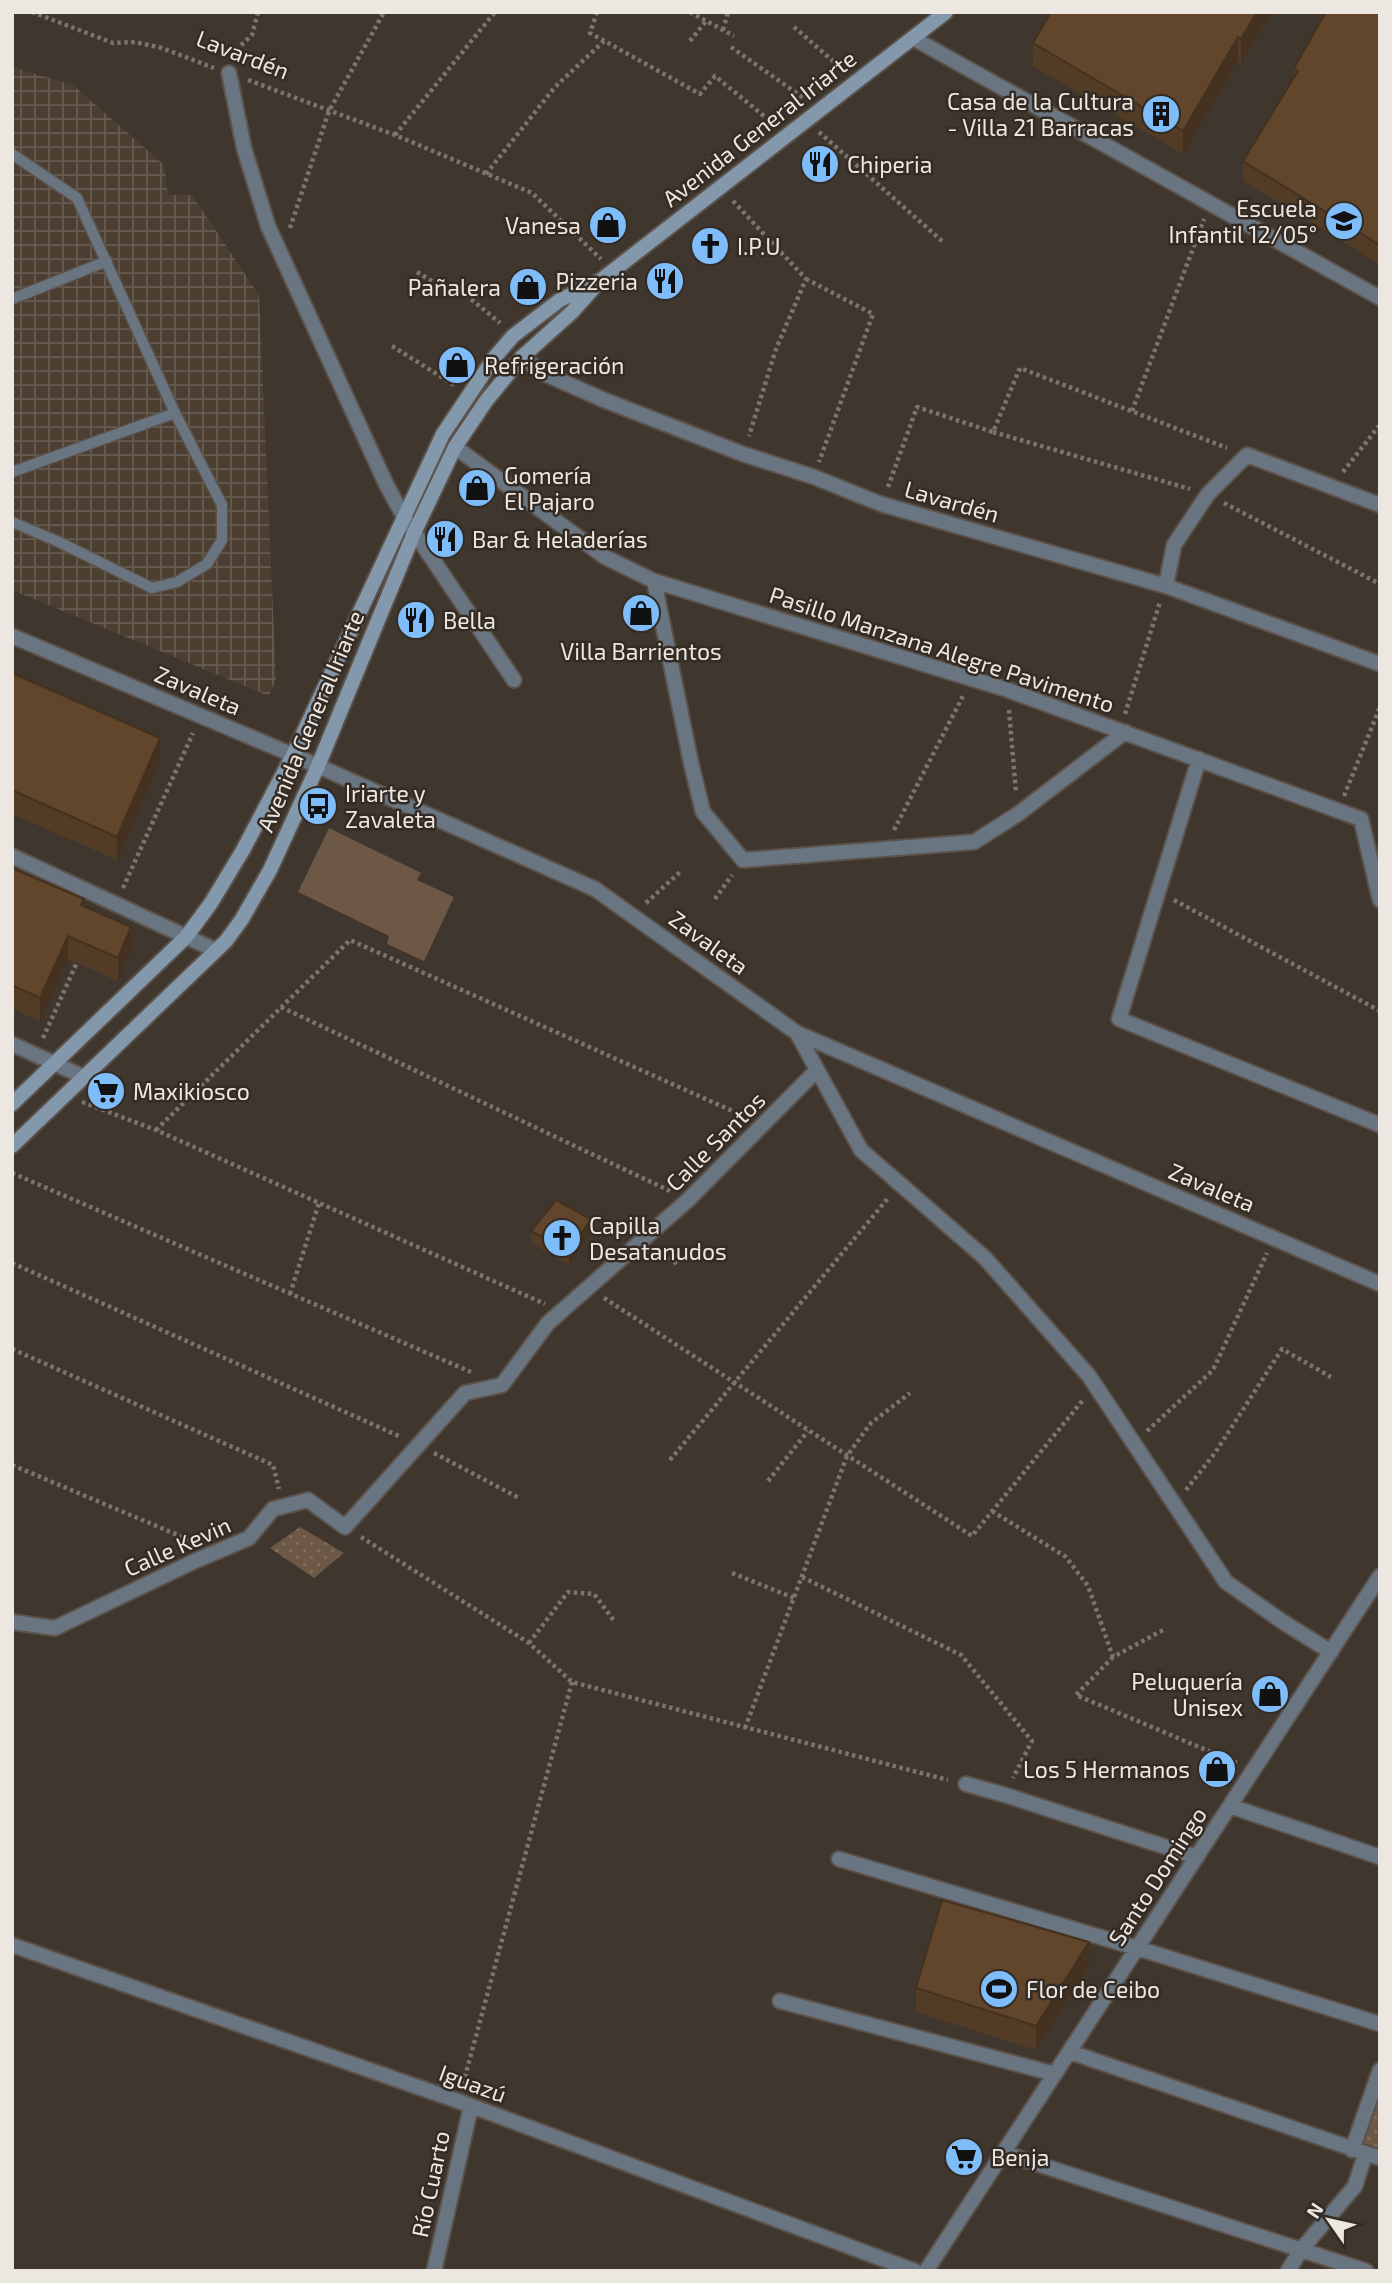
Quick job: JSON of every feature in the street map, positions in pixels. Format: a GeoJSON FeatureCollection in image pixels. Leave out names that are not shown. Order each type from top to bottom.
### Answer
{"type":"FeatureCollection","features":[{"type":"Feature","properties":{"kind":"main road","name":"Avenida General Iriarte"},"geometry":{"type":"LineString","coordinates":[[12,1146],[226,942],[254,898],[318,766],[414,533],[455,447],[486,401],[522,357],[572,312],[607,275],[946,12]]}},
{"type":"Feature","properties":{"kind":"main road","name":"Avenida General Iriarte"},"geometry":{"type":"LineString","coordinates":[[12,1104],[186,937],[211,903],[243,850],[293,755],[443,434],[494,358],[513,336],[560,300],[607,275]]}},
{"type":"Feature","properties":{"kind":"street"},"geometry":{"type":"LineString","coordinates":[[913,38],[1380,298]]}},
{"type":"Feature","properties":{"kind":"street"},"geometry":{"type":"LineString","coordinates":[[229,73],[244,148],[268,226],[299,298],[404,517],[514,680]]}},
{"type":"Feature","properties":{"kind":"street","name":"Lavardén"},"geometry":{"type":"LineString","coordinates":[[522,357],[532,366],[566,384],[743,454],[814,477],[881,504],[1166,586],[1380,664]]}},
{"type":"Feature","properties":{"kind":"street","name":"Pasillo Manzana Alegre Pavimento"},"geometry":{"type":"LineString","coordinates":[[455,447],[605,556],[654,581],[1008,690],[1361,819],[1380,900]]}},
{"type":"Feature","properties":{"kind":"street"},"geometry":{"type":"LineString","coordinates":[[1166,586],[1174,545],[1208,494],[1247,455],[1380,505]]}},
{"type":"Feature","properties":{"kind":"street"},"geometry":{"type":"LineString","coordinates":[[654,581],[703,812],[743,860],[974,842],[1018,814],[1122,732]]}},
{"type":"Feature","properties":{"kind":"street","name":"Zavaleta"},"geometry":{"type":"LineString","coordinates":[[12,635],[293,755],[595,889],[797,1033],[1380,1284]]}},
{"type":"Feature","properties":{"kind":"street"},"geometry":{"type":"LineString","coordinates":[[1199,759],[1119,1019],[1380,1125]]}},
{"type":"Feature","properties":{"kind":"street"},"geometry":{"type":"LineString","coordinates":[[12,856],[215,950]]}},
{"type":"Feature","properties":{"kind":"street"},"geometry":{"type":"LineString","coordinates":[[797,1033],[861,1150],[985,1258],[1095,1386],[1226,1582],[1331,1652]]}},
{"type":"Feature","properties":{"kind":"street"},"geometry":{"type":"LineString","coordinates":[[12,1044],[84,1077]]}},
{"type":"Feature","properties":{"kind":"street","name":"Calle Santos"},"geometry":{"type":"LineString","coordinates":[[502,1385],[548,1323],[688,1200],[817,1070]]}},
{"type":"Feature","properties":{"kind":"street"},"geometry":{"type":"LineString","coordinates":[[283,1506],[308,1500],[345,1527],[465,1394],[502,1385]]}},
{"type":"Feature","properties":{"kind":"street","name":"Calle Kevin"},"geometry":{"type":"LineString","coordinates":[[12,1622],[55,1628],[249,1538],[273,1509],[283,1506]]}},
{"type":"Feature","properties":{"kind":"street","name":"Santo Domingo"},"geometry":{"type":"LineString","coordinates":[[926,2271],[1380,1576]]}},
{"type":"Feature","properties":{"kind":"street"},"geometry":{"type":"LineString","coordinates":[[966,1784],[1197,1857]]}},
{"type":"Feature","properties":{"kind":"street"},"geometry":{"type":"LineString","coordinates":[[1230,1806],[1380,1857]]}},
{"type":"Feature","properties":{"kind":"street"},"geometry":{"type":"LineString","coordinates":[[839,1859],[1380,2024]]}},
{"type":"Feature","properties":{"kind":"street","name":"Iguazú"},"geometry":{"type":"LineString","coordinates":[[12,1945],[464,2104],[915,2271]]}},
{"type":"Feature","properties":{"kind":"street"},"geometry":{"type":"LineString","coordinates":[[780,2001],[1055,2074]]}},
{"type":"Feature","properties":{"kind":"street"},"geometry":{"type":"LineString","coordinates":[[1070,2052],[1366,2154]]}},
{"type":"Feature","properties":{"kind":"street"},"geometry":{"type":"LineString","coordinates":[[1287,2271],[1301,2250],[1355,2186],[1366,2154],[1380,2070]]}},
{"type":"Feature","properties":{"kind":"street","name":"Río Cuarto"},"geometry":{"type":"LineString","coordinates":[[435,2271],[464,2104]]}},
{"type":"Feature","properties":{"kind":"street"},"geometry":{"type":"LineString","coordinates":[[1004,2153],[1366,2271]]}},
{"type":"Feature","properties":{"kind":"lane"},"geometry":{"type":"LineString","coordinates":[[12,154],[76,198],[222,505],[222,540],[207,564],[177,582],[152,588],[12,522]]}},
{"type":"Feature","properties":{"kind":"lane"},"geometry":{"type":"LineString","coordinates":[[12,299],[107,261]]}},
{"type":"Feature","properties":{"kind":"lane"},"geometry":{"type":"LineString","coordinates":[[12,472],[176,413]]}},
{"type":"Feature","properties":{"kind":"path","name":"Lavardén"},"geometry":{"type":"LineString","coordinates":[[32,12],[113,43],[135,42],[162,48],[395,135],[532,193],[607,275]]}},
{"type":"Feature","properties":{"kind":"path"},"geometry":{"type":"LineString","coordinates":[[236,50],[252,35],[258,12]]}},
{"type":"Feature","properties":{"kind":"path"},"geometry":{"type":"LineString","coordinates":[[286,239],[329,111],[384,12]]}},
{"type":"Feature","properties":{"kind":"path"},"geometry":{"type":"LineString","coordinates":[[395,135],[495,12]]}},
{"type":"Feature","properties":{"kind":"path"},"geometry":{"type":"LineString","coordinates":[[597,12],[590,33],[700,94],[715,76],[786,134]]}},
{"type":"Feature","properties":{"kind":"path"},"geometry":{"type":"LineString","coordinates":[[690,12],[734,36]]}},
{"type":"Feature","properties":{"kind":"path"},"geometry":{"type":"LineString","coordinates":[[723,30],[728,12]]}},
{"type":"Feature","properties":{"kind":"path"},"geometry":{"type":"LineString","coordinates":[[690,41],[706,21]]}},
{"type":"Feature","properties":{"kind":"path"},"geometry":{"type":"LineString","coordinates":[[794,27],[856,81]]}},
{"type":"Feature","properties":{"kind":"path"},"geometry":{"type":"LineString","coordinates":[[486,174],[555,87],[604,41]]}},
{"type":"Feature","properties":{"kind":"path"},"geometry":{"type":"LineString","coordinates":[[731,47],[819,110]]}},
{"type":"Feature","properties":{"kind":"path"},"geometry":{"type":"LineString","coordinates":[[806,120],[942,241]]}},
{"type":"Feature","properties":{"kind":"path"},"geometry":{"type":"LineString","coordinates":[[720,186],[806,279],[873,314],[814,477]]}},
{"type":"Feature","properties":{"kind":"path"},"geometry":{"type":"LineString","coordinates":[[1132,411],[1210,204]]}},
{"type":"Feature","properties":{"kind":"path"},"geometry":{"type":"LineString","coordinates":[[417,272],[438,285],[454,285],[513,336]]}},
{"type":"Feature","properties":{"kind":"path"},"geometry":{"type":"LineString","coordinates":[[743,454],[776,349],[806,279]]}},
{"type":"Feature","properties":{"kind":"path"},"geometry":{"type":"LineString","coordinates":[[392,346],[469,394]]}},
{"type":"Feature","properties":{"kind":"path"},"geometry":{"type":"LineString","coordinates":[[993,432],[1020,368],[1247,455]]}},
{"type":"Feature","properties":{"kind":"path"},"geometry":{"type":"LineString","coordinates":[[881,504],[917,407],[993,432],[1208,494],[1380,584]]}},
{"type":"Feature","properties":{"kind":"path"},"geometry":{"type":"LineString","coordinates":[[1332,487],[1378,427],[1380,428]]}},
{"type":"Feature","properties":{"kind":"path"},"geometry":{"type":"LineString","coordinates":[[1122,732],[1166,586]]}},
{"type":"Feature","properties":{"kind":"path"},"geometry":{"type":"LineString","coordinates":[[884,849],[972,679]]}},
{"type":"Feature","properties":{"kind":"path"},"geometry":{"type":"LineString","coordinates":[[1008,690],[1018,814]]}},
{"type":"Feature","properties":{"kind":"path"},"geometry":{"type":"LineString","coordinates":[[1338,810],[1380,707]]}},
{"type":"Feature","properties":{"kind":"path"},"geometry":{"type":"LineString","coordinates":[[116,904],[200,716]]}},
{"type":"Feature","properties":{"kind":"path"},"geometry":{"type":"LineString","coordinates":[[715,899],[743,860]]}},
{"type":"Feature","properties":{"kind":"path"},"geometry":{"type":"LineString","coordinates":[[632,915],[680,872]]}},
{"type":"Feature","properties":{"kind":"path"},"geometry":{"type":"LineString","coordinates":[[1158,891],[1380,1011]]}},
{"type":"Feature","properties":{"kind":"path"},"geometry":{"type":"LineString","coordinates":[[156,1130],[350,940],[763,1125]]}},
{"type":"Feature","properties":{"kind":"path"},"geometry":{"type":"LineString","coordinates":[[35,1055],[78,959]]}},
{"type":"Feature","properties":{"kind":"path"},"geometry":{"type":"LineString","coordinates":[[281,1007],[688,1200]]}},
{"type":"Feature","properties":{"kind":"path"},"geometry":{"type":"LineString","coordinates":[[65,1096],[156,1130],[562,1311]]}},
{"type":"Feature","properties":{"kind":"path"},"geometry":{"type":"LineString","coordinates":[[12,1173],[502,1385]]}},
{"type":"Feature","properties":{"kind":"path"},"geometry":{"type":"LineString","coordinates":[[670,1460],[900,1184]]}},
{"type":"Feature","properties":{"kind":"path"},"geometry":{"type":"LineString","coordinates":[[290,1294],[319,1203]]}},
{"type":"Feature","properties":{"kind":"path"},"geometry":{"type":"LineString","coordinates":[[1133,1443],[1213,1370],[1274,1238]]}},
{"type":"Feature","properties":{"kind":"path"},"geometry":{"type":"LineString","coordinates":[[12,1263],[419,1446],[519,1498]]}},
{"type":"Feature","properties":{"kind":"path"},"geometry":{"type":"LineString","coordinates":[[589,1288],[972,1536],[1095,1386]]}},
{"type":"Feature","properties":{"kind":"path"},"geometry":{"type":"LineString","coordinates":[[12,1349],[273,1465],[283,1506]]}},
{"type":"Feature","properties":{"kind":"path"},"geometry":{"type":"LineString","coordinates":[[1174,1504],[1215,1453],[1282,1349],[1331,1377]]}},
{"type":"Feature","properties":{"kind":"path"},"geometry":{"type":"LineString","coordinates":[[745,1728],[847,1457],[871,1423],[910,1393]]}},
{"type":"Feature","properties":{"kind":"path"},"geometry":{"type":"LineString","coordinates":[[768,1481],[808,1431]]}},
{"type":"Feature","properties":{"kind":"path"},"geometry":{"type":"LineString","coordinates":[[12,1465],[216,1552]]}},
{"type":"Feature","properties":{"kind":"path"},"geometry":{"type":"LineString","coordinates":[[992,1511],[1066,1557],[1088,1586],[1113,1657]]}},
{"type":"Feature","properties":{"kind":"path"},"geometry":{"type":"LineString","coordinates":[[345,1527],[529,1643],[572,1682],[966,1784]]}},
{"type":"Feature","properties":{"kind":"path"},"geometry":{"type":"LineString","coordinates":[[732,1573],[794,1598]]}},
{"type":"Feature","properties":{"kind":"path"},"geometry":{"type":"LineString","coordinates":[[802,1577],[961,1655],[1032,1741],[1005,1795]]}},
{"type":"Feature","properties":{"kind":"path"},"geometry":{"type":"LineString","coordinates":[[529,1643],[568,1592],[594,1594],[615,1622]]}},
{"type":"Feature","properties":{"kind":"path"},"geometry":{"type":"LineString","coordinates":[[1166,1629],[1113,1657],[1076,1695],[1253,1770]]}},
{"type":"Feature","properties":{"kind":"path"},"geometry":{"type":"LineString","coordinates":[[464,2104],[572,1682]]}},
{"type":"Feature","properties":{"kind":"shaded area"},"geometry":{"type":"Polygon","coordinates":[[[12,67],[73,85],[164,165],[168,195],[192,195],[259,295],[276,679],[269,696],[12,590],[12,67]]]}},
{"type":"Feature","properties":{"kind":"shaded area"},"geometry":{"type":"Polygon","coordinates":[[[329,828],[421,873],[417,880],[454,897],[424,961],[387,944],[389,936],[298,892],[329,828]]]}},
{"type":"Feature","properties":{"kind":"shaded area"},"geometry":{"type":"Polygon","coordinates":[[[300,1527],[344,1553],[314,1578],[270,1548],[300,1527]]]}},
{"type":"Feature","properties":{"kind":"shaded area"},"geometry":{"type":"Polygon","coordinates":[[[1380,2091],[1380,2148],[1362,2143],[1380,2091]]]}},
{"type":"Feature","properties":{"kind":"building","name":"Casa de la Cultura - Villa 21 Barracas"},"geometry":{"type":"Polygon","coordinates":[[[1051,12],[1257,12],[1241,39],[1238,37],[1183,131],[1033,43],[1051,12]]]}},
{"type":"Feature","properties":{"kind":"building"},"geometry":{"type":"Polygon","coordinates":[[[1326,12],[1380,12],[1378,244],[1243,161],[1298,71],[1294,68],[1326,12]]]}},
{"type":"Feature","properties":{"kind":"building"},"geometry":{"type":"Polygon","coordinates":[[[12,673],[160,738],[117,837],[12,790],[12,673]]]}},
{"type":"Feature","properties":{"kind":"building"},"geometry":{"type":"Polygon","coordinates":[[[12,868],[84,899],[81,905],[131,927],[118,958],[68,936],[40,998],[12,985],[12,868]]]}},
{"type":"Feature","properties":{"kind":"building"},"geometry":{"type":"Polygon","coordinates":[[[556,1200],[591,1219],[569,1252],[531,1231],[556,1200]]]}},
{"type":"Feature","properties":{"kind":"building","name":"Flor de Ceibo"},"geometry":{"type":"Polygon","coordinates":[[[942,1900],[1089,1942],[1036,2026],[916,1988],[942,1900]]]}},
{"type":"Feature","properties":{"kind":"place","name":"Casa de la Cultura - Villa 21 Barracas"},"geometry":{"type":"Point","coordinates":[1161,114]}},
{"type":"Feature","properties":{"kind":"place","name":"Chiperia"},"geometry":{"type":"Point","coordinates":[820,164]}},
{"type":"Feature","properties":{"kind":"place","name":"Escuela Infantil 12/05°"},"geometry":{"type":"Point","coordinates":[1344,221]}},
{"type":"Feature","properties":{"kind":"place","name":"Vanesa"},"geometry":{"type":"Point","coordinates":[608,225]}},
{"type":"Feature","properties":{"kind":"place","name":"I.P.U"},"geometry":{"type":"Point","coordinates":[710,246]}},
{"type":"Feature","properties":{"kind":"place","name":"Pizzeria"},"geometry":{"type":"Point","coordinates":[665,281]}},
{"type":"Feature","properties":{"kind":"place","name":"Pañalera"},"geometry":{"type":"Point","coordinates":[528,287]}},
{"type":"Feature","properties":{"kind":"place","name":"Refrigeración"},"geometry":{"type":"Point","coordinates":[457,365]}},
{"type":"Feature","properties":{"kind":"place","name":"Gomería El Pajaro"},"geometry":{"type":"Point","coordinates":[477,488]}},
{"type":"Feature","properties":{"kind":"place","name":"Bar & Heladerías"},"geometry":{"type":"Point","coordinates":[445,539]}},
{"type":"Feature","properties":{"kind":"place","name":"Villa Barrientos"},"geometry":{"type":"Point","coordinates":[641,613]}},
{"type":"Feature","properties":{"kind":"place","name":"Bella"},"geometry":{"type":"Point","coordinates":[416,620]}},
{"type":"Feature","properties":{"kind":"place","name":"Iriarte y Zavaleta"},"geometry":{"type":"Point","coordinates":[318,806]}},
{"type":"Feature","properties":{"kind":"place","name":"Maxikiosco"},"geometry":{"type":"Point","coordinates":[106,1091]}},
{"type":"Feature","properties":{"kind":"place","name":"Capilla Desatanudos"},"geometry":{"type":"Point","coordinates":[562,1238]}},
{"type":"Feature","properties":{"kind":"place","name":"Peluquería Unisex"},"geometry":{"type":"Point","coordinates":[1270,1694]}},
{"type":"Feature","properties":{"kind":"place","name":"Los 5 Hermanos"},"geometry":{"type":"Point","coordinates":[1217,1769]}},
{"type":"Feature","properties":{"kind":"place","name":"Flor de Ceibo"},"geometry":{"type":"Point","coordinates":[999,1989]}},
{"type":"Feature","properties":{"kind":"place","name":"Benja"},"geometry":{"type":"Point","coordinates":[964,2157]}}]}
